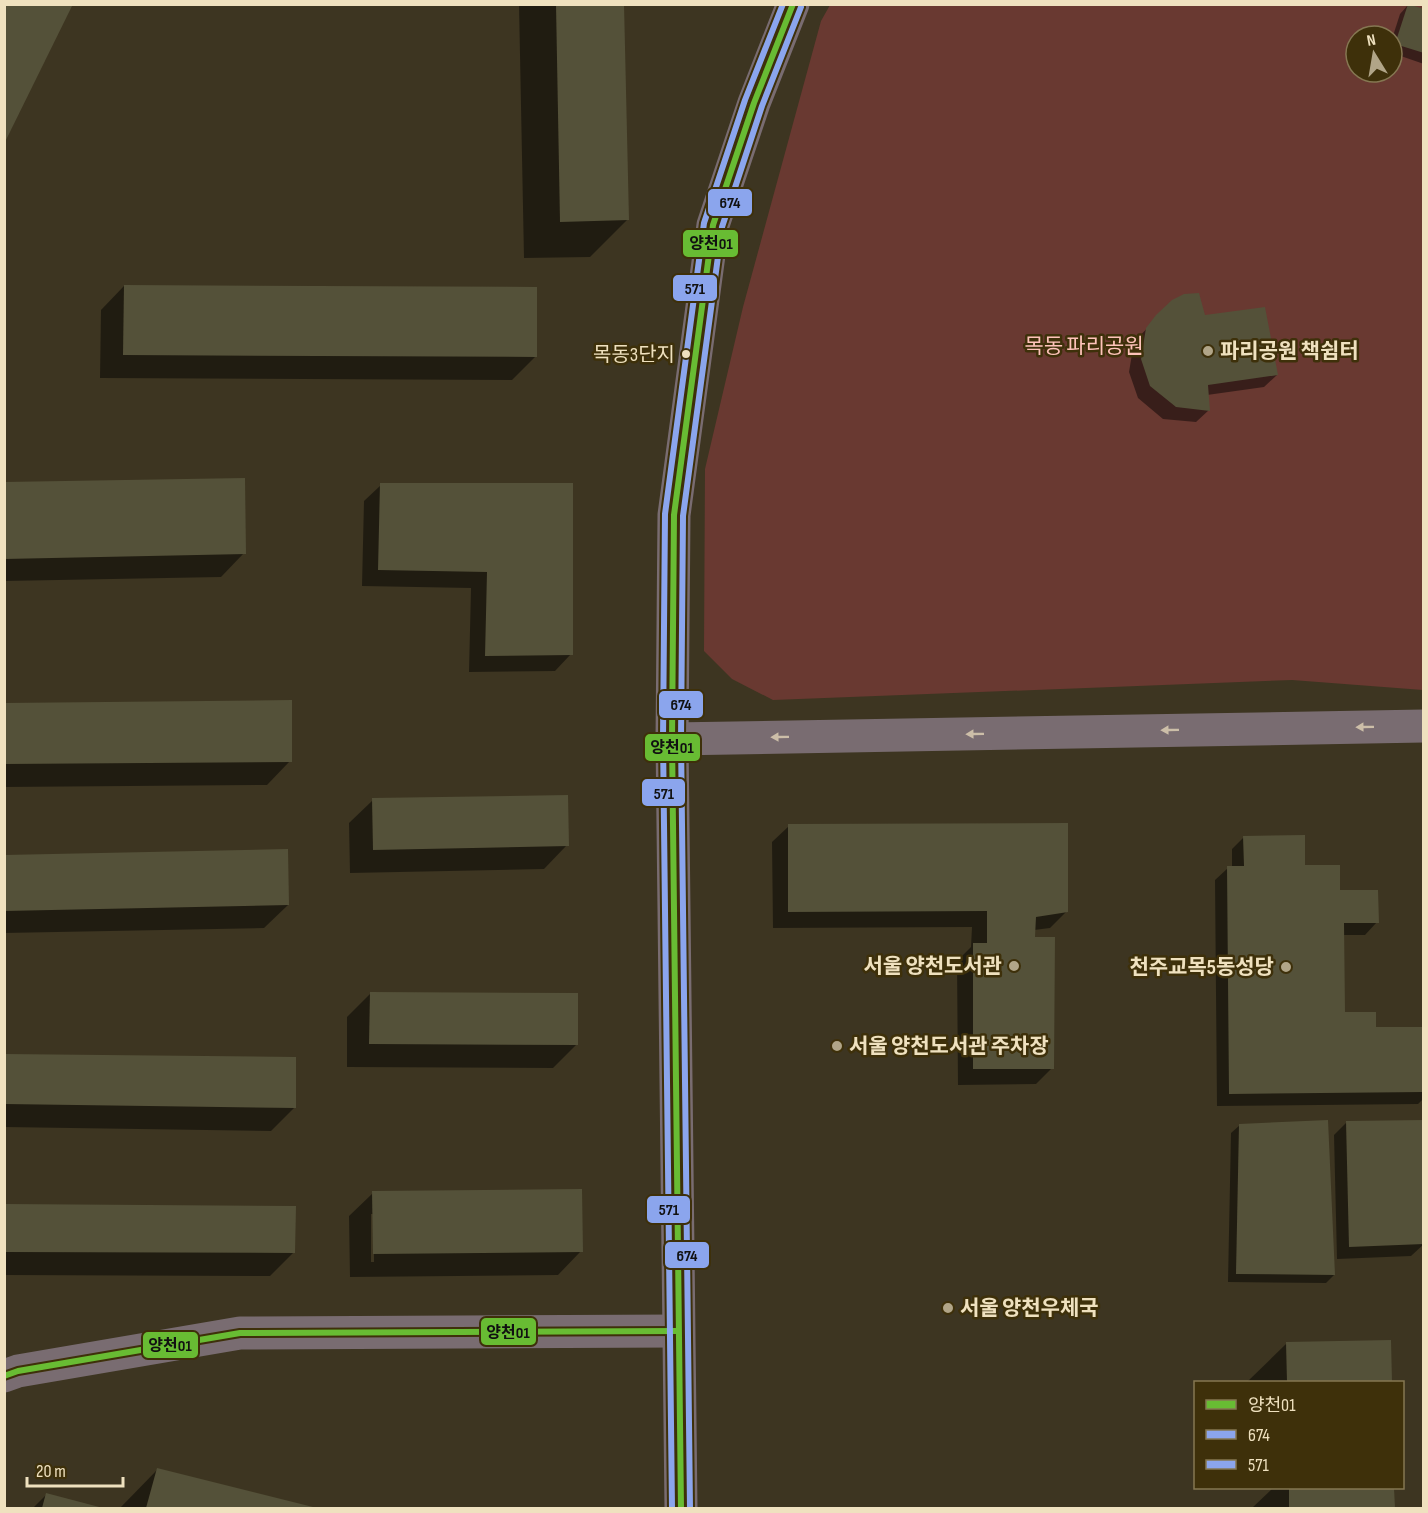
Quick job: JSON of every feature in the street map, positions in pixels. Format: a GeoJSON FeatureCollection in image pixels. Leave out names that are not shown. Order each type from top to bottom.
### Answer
{"type":"FeatureCollection","features":[{"type":"Feature","properties":{"kind":"main road"},"geometry":{"type":"LineString","coordinates":[[681,1509],[672,739],[674,515],[712,225],[754,103],[793,4]]}},
{"type":"Feature","properties":{"kind":"main road"},"geometry":{"type":"LineString","coordinates":[[672,739],[1424,726]]}},
{"type":"Feature","properties":{"kind":"main road"},"geometry":{"type":"LineString","coordinates":[[4,1376],[30,1369],[240,1333],[678,1331]]}},
{"type":"Feature","properties":{"kind":"green space","name":"목동 파리공원"},"geometry":{"type":"Polygon","coordinates":[[[830,5],[1423,5],[1423,690],[1292,680],[773,700],[732,679],[704,651],[705,469],[743,307],[821,21],[830,5]]]}},
{"type":"Feature","properties":{"kind":"building"},"geometry":{"type":"Polygon","coordinates":[[[4,4],[73,4],[4,144],[4,4]]]}},
{"type":"Feature","properties":{"kind":"building"},"geometry":{"type":"Polygon","coordinates":[[[556,4],[624,4],[629,220],[560,222],[556,4]]]}},
{"type":"Feature","properties":{"kind":"building"},"geometry":{"type":"Polygon","coordinates":[[[1408,4],[1424,9],[1424,53],[1404,47],[1404,24],[1402,24],[1408,4]]]}},
{"type":"Feature","properties":{"kind":"building"},"geometry":{"type":"Polygon","coordinates":[[[124,285],[537,287],[537,357],[123,355],[124,285]]]}},
{"type":"Feature","properties":{"kind":"building","name":"파리공원 책쉼터"},"geometry":{"type":"Polygon","coordinates":[[[1199,293],[1205,315],[1265,307],[1278,375],[1208,385],[1210,411],[1176,407],[1150,386],[1141,359],[1146,328],[1156,315],[1172,300],[1184,294],[1199,293]]]}},
{"type":"Feature","properties":{"kind":"building"},"geometry":{"type":"Polygon","coordinates":[[[245,478],[246,554],[4,559],[4,482],[245,478]]]}},
{"type":"Feature","properties":{"kind":"building"},"geometry":{"type":"Polygon","coordinates":[[[380,483],[573,483],[573,655],[485,656],[487,572],[378,570],[380,483]]]}},
{"type":"Feature","properties":{"kind":"building"},"geometry":{"type":"Polygon","coordinates":[[[292,700],[292,762],[4,764],[4,703],[292,700]]]}},
{"type":"Feature","properties":{"kind":"building"},"geometry":{"type":"Polygon","coordinates":[[[568,795],[569,846],[373,850],[372,798],[568,795]]]}},
{"type":"Feature","properties":{"kind":"building","name":"서울 양천도서관"},"geometry":{"type":"Polygon","coordinates":[[[1068,823],[1068,912],[1036,917],[1035,937],[1055,937],[1054,1069],[973,1069],[973,943],[987,943],[987,911],[788,912],[788,824],[1068,823]]]}},
{"type":"Feature","properties":{"kind":"building","name":"천주교목5동성당"},"geometry":{"type":"Polygon","coordinates":[[[1305,835],[1305,865],[1340,865],[1340,890],[1378,890],[1379,923],[1344,923],[1345,1012],[1376,1012],[1376,1027],[1424,1027],[1424,1092],[1229,1094],[1227,866],[1244,866],[1243,836],[1305,835]]]}},
{"type":"Feature","properties":{"kind":"building"},"geometry":{"type":"Polygon","coordinates":[[[288,849],[289,905],[4,911],[4,855],[288,849]]]}},
{"type":"Feature","properties":{"kind":"building"},"geometry":{"type":"Polygon","coordinates":[[[370,992],[578,993],[578,1045],[369,1044],[370,992]]]}},
{"type":"Feature","properties":{"kind":"building"},"geometry":{"type":"Polygon","coordinates":[[[4,1054],[296,1057],[296,1108],[4,1104],[4,1054]]]}},
{"type":"Feature","properties":{"kind":"building"},"geometry":{"type":"Polygon","coordinates":[[[1328,1120],[1335,1275],[1236,1274],[1239,1124],[1328,1120]]]}},
{"type":"Feature","properties":{"kind":"building"},"geometry":{"type":"Polygon","coordinates":[[[1424,1120],[1424,1244],[1349,1247],[1346,1121],[1424,1120]]]}},
{"type":"Feature","properties":{"kind":"building"},"geometry":{"type":"Polygon","coordinates":[[[582,1189],[583,1252],[373,1254],[372,1191],[582,1189]]]}},
{"type":"Feature","properties":{"kind":"building"},"geometry":{"type":"Polygon","coordinates":[[[4,1204],[296,1206],[295,1253],[4,1252],[4,1204]]]}},
{"type":"Feature","properties":{"kind":"building"},"geometry":{"type":"Polygon","coordinates":[[[1391,1340],[1392,1381],[1287,1381],[1286,1342],[1391,1340]]]}},
{"type":"Feature","properties":{"kind":"building"},"geometry":{"type":"Polygon","coordinates":[[[157,1468],[317,1508],[146,1508],[157,1468]]]}},
{"type":"Feature","properties":{"kind":"building"},"geometry":{"type":"Polygon","coordinates":[[[1289,1489],[1394,1489],[1395,1508],[1289,1508],[1289,1489]]]}},
{"type":"Feature","properties":{"kind":"building"},"geometry":{"type":"Polygon","coordinates":[[[46,1493],[103,1508],[42,1508],[46,1493]]]}},
{"type":"Feature","properties":{"kind":"transit line","name":"571"},"geometry":{"type":"LineString","coordinates":[[672,1508],[663,739],[665,514],[704,223],[745,100],[783,4]]}},
{"type":"Feature","properties":{"kind":"transit line","name":"양천01"},"geometry":{"type":"LineString","coordinates":[[681,1508],[672,739],[674,515],[713,225],[754,103],[793,4]]}},
{"type":"Feature","properties":{"kind":"transit line","name":"674"},"geometry":{"type":"LineString","coordinates":[[690,1508],[681,739],[683,516],[722,227],[762,106],[801,7]]}},
{"type":"Feature","properties":{"kind":"transit line","name":"양천01"},"geometry":{"type":"LineString","coordinates":[[4,1376],[18,1371],[240,1333],[678,1331]]}},
{"type":"Feature","properties":{"kind":"place","name":"파리공원 책쉼터"},"geometry":{"type":"Point","coordinates":[1208,351]}},
{"type":"Feature","properties":{"kind":"place","name":"목동3단지"},"geometry":{"type":"Point","coordinates":[686,354]}},
{"type":"Feature","properties":{"kind":"place","name":"서울 양천도서관"},"geometry":{"type":"Point","coordinates":[1014,966]}},
{"type":"Feature","properties":{"kind":"place","name":"천주교목5동성당"},"geometry":{"type":"Point","coordinates":[1286,967]}},
{"type":"Feature","properties":{"kind":"place","name":"서울 양천도서관 주차장"},"geometry":{"type":"Point","coordinates":[837,1046]}},
{"type":"Feature","properties":{"kind":"place","name":"서울 양천우체국"},"geometry":{"type":"Point","coordinates":[948,1308]}}]}
